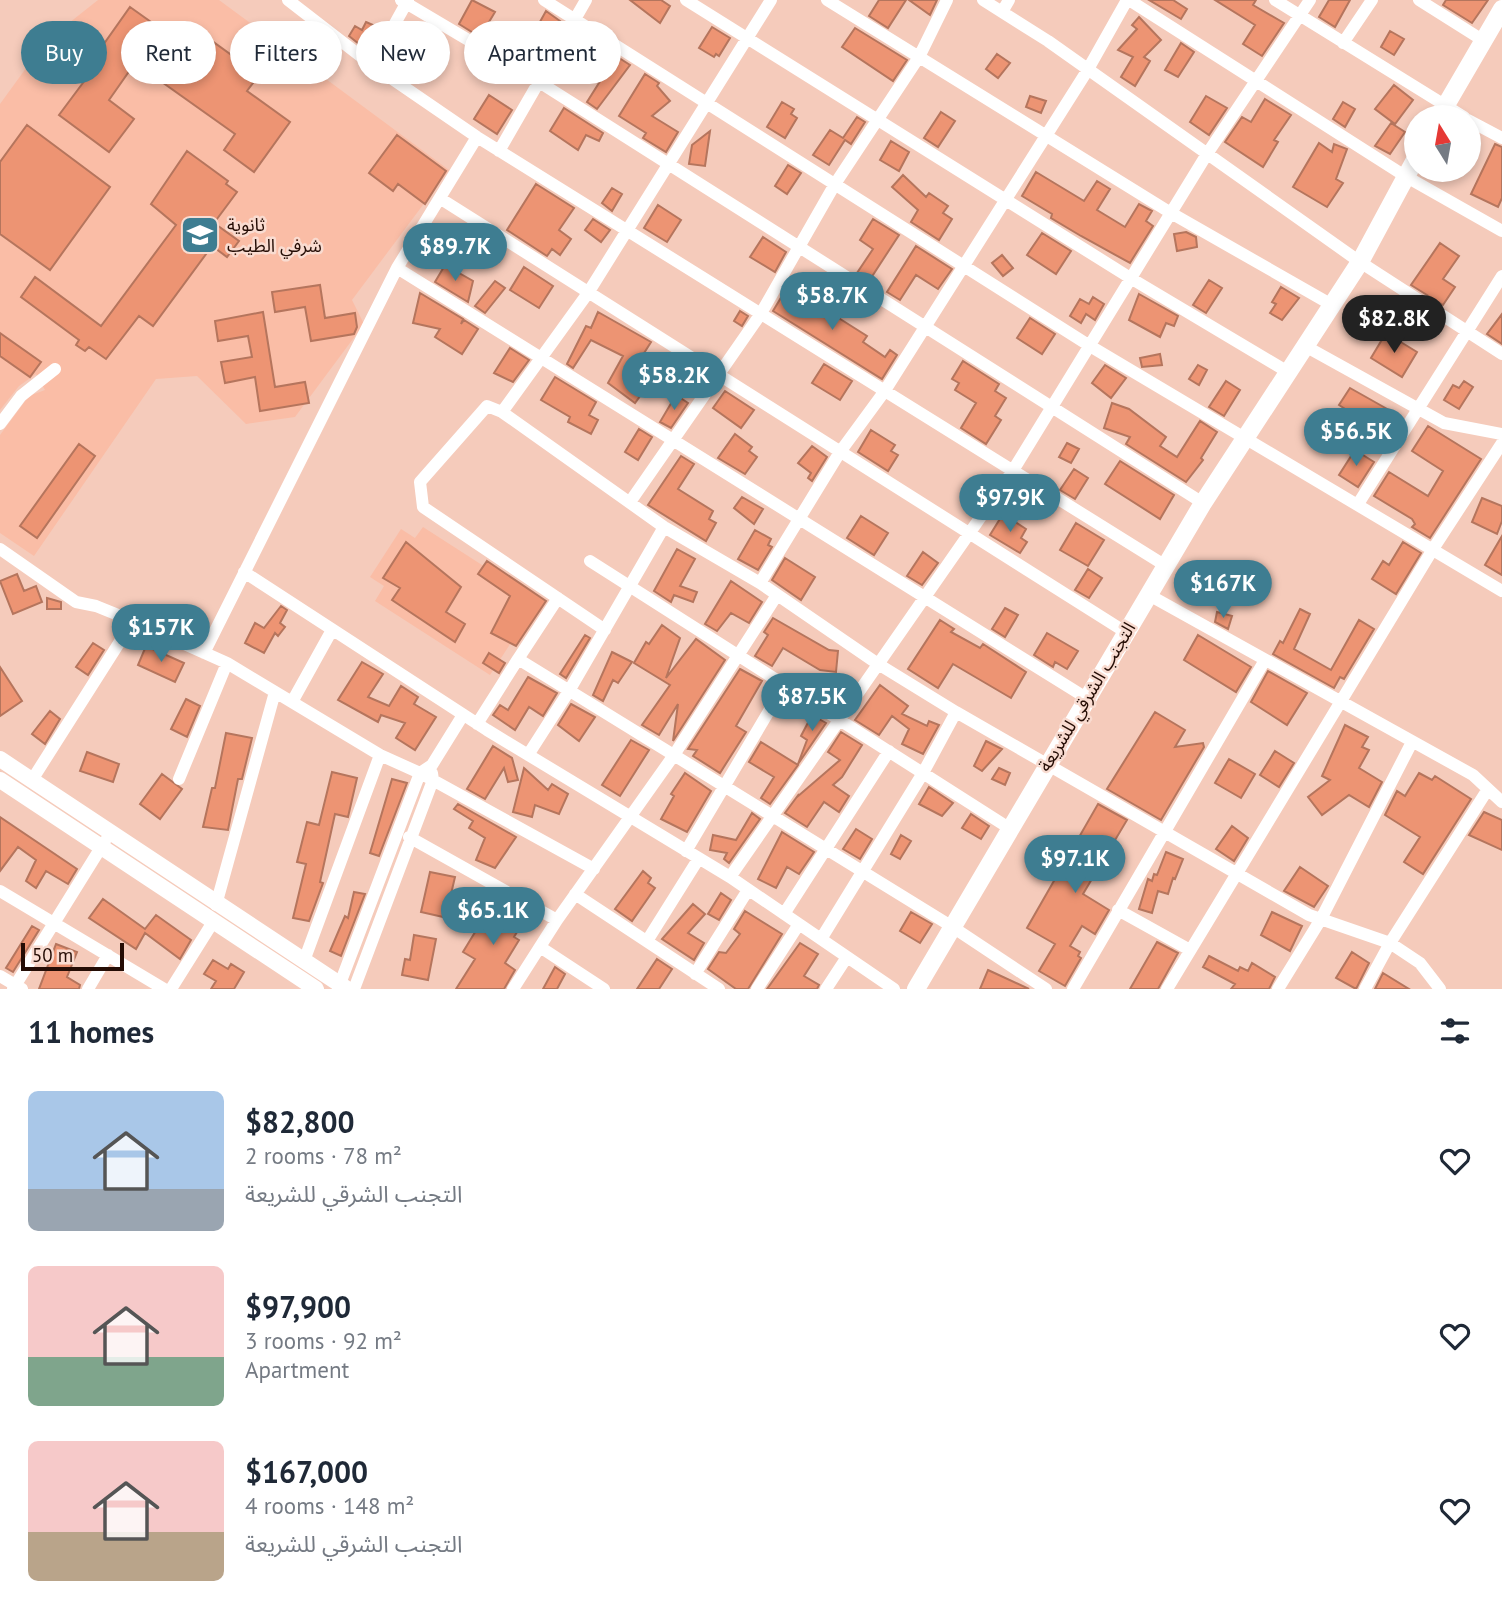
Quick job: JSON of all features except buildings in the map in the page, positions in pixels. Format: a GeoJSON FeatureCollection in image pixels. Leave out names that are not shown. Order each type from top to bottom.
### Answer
{"type":"FeatureCollection","features":[{"type":"Feature","properties":{"kind":"main road"},"geometry":{"type":"LineString","coordinates":[[1446,105],[1502,9]]}},
{"type":"Feature","properties":{"kind":"main road","name":"التجنب الشرقي للشريعة"},"geometry":{"type":"LineString","coordinates":[[916,989],[1046,764],[1088,699],[1203,503],[1360,262],[1404,178]]}},
{"type":"Feature","properties":{"kind":"main road"},"geometry":{"type":"LineString","coordinates":[[0,759],[216,905],[345,988]]}},
{"type":"Feature","properties":{"kind":"main road"},"geometry":{"type":"LineString","coordinates":[[0,780],[316,989]]}},
{"type":"Feature","properties":{"kind":"street"},"geometry":{"type":"LineString","coordinates":[[288,0],[356,53]]}},
{"type":"Feature","properties":{"kind":"street"},"geometry":{"type":"LineString","coordinates":[[544,0],[1090,346],[1246,436],[1502,591]]}},
{"type":"Feature","properties":{"kind":"street"},"geometry":{"type":"LineString","coordinates":[[571,21],[586,0]]}},
{"type":"Feature","properties":{"kind":"street"},"geometry":{"type":"LineString","coordinates":[[686,0],[1132,279],[1288,372]]}},
{"type":"Feature","properties":{"kind":"street"},"geometry":{"type":"LineString","coordinates":[[502,412],[588,293],[666,164],[749,41],[771,0]]}},
{"type":"Feature","properties":{"kind":"street"},"geometry":{"type":"LineString","coordinates":[[827,0],[1171,213],[1332,306]]}},
{"type":"Feature","properties":{"kind":"street"},"geometry":{"type":"LineString","coordinates":[[630,502],[671,439],[760,315],[835,184],[919,57],[947,0]]}},
{"type":"Feature","properties":{"kind":"street"},"geometry":{"type":"LineString","coordinates":[[983,0],[1048,41],[1360,262],[1502,354]]}},
{"type":"Feature","properties":{"kind":"street"},"geometry":{"type":"LineString","coordinates":[[1002,12],[1009,0]]}},
{"type":"Feature","properties":{"kind":"street"},"geometry":{"type":"LineString","coordinates":[[760,583],[840,452],[884,392],[1046,136],[1128,0],[1404,175]]}},
{"type":"Feature","properties":{"kind":"street"},"geometry":{"type":"LineString","coordinates":[[1275,0],[1432,105]]}},
{"type":"Feature","properties":{"kind":"street"},"geometry":{"type":"LineString","coordinates":[[730,877],[1012,472],[1207,154],[1310,0]]}},
{"type":"Feature","properties":{"kind":"street"},"geometry":{"type":"LineString","coordinates":[[1343,43],[1372,0]]}},
{"type":"Feature","properties":{"kind":"street"},"geometry":{"type":"LineString","coordinates":[[1419,0],[1484,41]]}},
{"type":"Feature","properties":{"kind":"street"},"geometry":{"type":"LineString","coordinates":[[395,21],[405,1],[464,37]]}},
{"type":"Feature","properties":{"kind":"street"},"geometry":{"type":"LineString","coordinates":[[400,84],[499,151],[1166,566]]}},
{"type":"Feature","properties":{"kind":"street"},"geometry":{"type":"LineString","coordinates":[[499,151],[538,84]]}},
{"type":"Feature","properties":{"kind":"street"},"geometry":{"type":"LineString","coordinates":[[542,84],[1203,503]]}},
{"type":"Feature","properties":{"kind":"street"},"geometry":{"type":"LineString","coordinates":[[1481,126],[1502,138]]}},
{"type":"Feature","properties":{"kind":"street"},"geometry":{"type":"LineString","coordinates":[[204,653],[397,268],[477,137]]}},
{"type":"Feature","properties":{"kind":"street"},"geometry":{"type":"LineString","coordinates":[[1416,182],[1502,231]]}},
{"type":"Feature","properties":{"kind":"street"},"geometry":{"type":"LineString","coordinates":[[441,199],[1127,633]]}},
{"type":"Feature","properties":{"kind":"street"},"geometry":{"type":"LineString","coordinates":[[397,268],[1088,699]]}},
{"type":"Feature","properties":{"kind":"street"},"geometry":{"type":"LineString","coordinates":[[1358,504],[1502,276]]}},
{"type":"Feature","properties":{"kind":"street"},"geometry":{"type":"LineString","coordinates":[[1305,346],[1444,423],[1502,434]]}},
{"type":"Feature","properties":{"kind":"street"},"geometry":{"type":"LineString","coordinates":[[0,424],[21,396],[55,369]]}},
{"type":"Feature","properties":{"kind":"street"},"geometry":{"type":"LineString","coordinates":[[605,630],[429,514],[419,498],[419,482],[486,407],[502,412],[663,527],[760,583],[878,664],[956,712],[1235,873],[1321,919],[1390,943],[1420,963],[1440,989]]}},
{"type":"Feature","properties":{"kind":"street"},"geometry":{"type":"LineString","coordinates":[[1167,989],[1433,549],[1502,443]]}},
{"type":"Feature","properties":{"kind":"street"},"geometry":{"type":"LineString","coordinates":[[528,755],[569,691],[663,527]]}},
{"type":"Feature","properties":{"kind":"street"},"geometry":{"type":"LineString","coordinates":[[0,549],[76,602],[96,606],[227,663],[380,755],[420,773],[594,869]]}},
{"type":"Feature","properties":{"kind":"street"},"geometry":{"type":"LineString","coordinates":[[590,561],[841,718],[1009,828]]}},
{"type":"Feature","properties":{"kind":"street"},"geometry":{"type":"LineString","coordinates":[[244,572],[477,724],[730,877],[894,989]]}},
{"type":"Feature","properties":{"kind":"street"},"geometry":{"type":"LineString","coordinates":[[513,989],[557,920],[674,755],[777,595]]}},
{"type":"Feature","properties":{"kind":"street"},"geometry":{"type":"LineString","coordinates":[[1149,595],[1473,775],[1502,802]]}},
{"type":"Feature","properties":{"kind":"street"},"geometry":{"type":"LineString","coordinates":[[477,724],[558,598]]}},
{"type":"Feature","properties":{"kind":"street"},"geometry":{"type":"LineString","coordinates":[[32,780],[133,621]]}},
{"type":"Feature","properties":{"kind":"street"},"geometry":{"type":"LineString","coordinates":[[292,702],[332,629]]}},
{"type":"Feature","properties":{"kind":"street"},"geometry":{"type":"LineString","coordinates":[[519,659],[951,926],[1026,984],[1046,989]]}},
{"type":"Feature","properties":{"kind":"street"},"geometry":{"type":"LineString","coordinates":[[1073,989],[1265,660]]}},
{"type":"Feature","properties":{"kind":"street"},"geometry":{"type":"LineString","coordinates":[[180,779],[227,663]]}},
{"type":"Feature","properties":{"kind":"street"},"geometry":{"type":"LineString","coordinates":[[686,851],[785,684]]}},
{"type":"Feature","properties":{"kind":"street"},"geometry":{"type":"LineString","coordinates":[[216,905],[275,692]]}},
{"type":"Feature","properties":{"kind":"street"},"geometry":{"type":"LineString","coordinates":[[821,939],[923,773],[956,712]]}},
{"type":"Feature","properties":{"kind":"street"},"geometry":{"type":"LineString","coordinates":[[345,988],[420,773],[432,765],[463,715]]}},
{"type":"Feature","properties":{"kind":"street"},"geometry":{"type":"LineString","coordinates":[[1278,989],[1321,919],[1412,741]]}},
{"type":"Feature","properties":{"kind":"street"},"geometry":{"type":"LineString","coordinates":[[784,914],[889,751]]}},
{"type":"Feature","properties":{"kind":"street"},"geometry":{"type":"LineString","coordinates":[[304,961],[380,755]]}},
{"type":"Feature","properties":{"kind":"street"},"geometry":{"type":"LineString","coordinates":[[345,988],[433,780],[432,765]]}},
{"type":"Feature","properties":{"kind":"street"},"geometry":{"type":"LineString","coordinates":[[1365,989],[1390,943],[1489,789]]}},
{"type":"Feature","properties":{"kind":"street"},"geometry":{"type":"LineString","coordinates":[[0,976],[17,988],[110,833]]}},
{"type":"Feature","properties":{"kind":"street"},"geometry":{"type":"LineString","coordinates":[[410,837],[557,920]]}},
{"type":"Feature","properties":{"kind":"street"},"geometry":{"type":"LineString","coordinates":[[647,942],[699,858]]}},
{"type":"Feature","properties":{"kind":"street"},"geometry":{"type":"LineString","coordinates":[[695,974],[748,890]]}},
{"type":"Feature","properties":{"kind":"street"},"geometry":{"type":"LineString","coordinates":[[0,891],[164,989]]}},
{"type":"Feature","properties":{"kind":"street"},"geometry":{"type":"LineString","coordinates":[[575,894],[719,989]]}},
{"type":"Feature","properties":{"kind":"street"},"geometry":{"type":"LineString","coordinates":[[1118,910],[1190,950]]}},
{"type":"Feature","properties":{"kind":"street"},"geometry":{"type":"LineString","coordinates":[[171,989],[213,922]]}},
{"type":"Feature","properties":{"kind":"street"},"geometry":{"type":"LineString","coordinates":[[757,989],[799,924]]}},
{"type":"Feature","properties":{"kind":"street"},"geometry":{"type":"LineString","coordinates":[[540,947],[604,989]]}},
{"type":"Feature","properties":{"kind":"street"},"geometry":{"type":"LineString","coordinates":[[88,989],[108,955]]}},
{"type":"Feature","properties":{"kind":"street"},"geometry":{"type":"LineString","coordinates":[[826,989],[847,957]]}},
{"type":"Feature","properties":{"kind":"shaded area","name":"ثانوية شرفي الطيب"},"geometry":{"type":"Polygon","coordinates":[[[98,0],[219,0],[247,21],[230,21],[230,84],[333,84],[449,170],[352,300],[364,324],[295,417],[246,424],[197,376],[156,379],[34,556],[0,533],[0,435],[29,396],[45,390],[36,374],[19,386],[0,410],[0,104],[21,75],[21,84],[107,84],[107,21],[72,21],[98,0]]]}},
{"type":"Feature","properties":{"kind":"shaded area"},"geometry":{"type":"Polygon","coordinates":[[[423,527],[538,601],[490,675],[375,601],[384,586],[370,577],[401,529],[415,538],[423,527]]]}},
{"type":"Feature","properties":{"kind":"place","name":"ثانوية شرفي الطيب"},"geometry":{"type":"Point","coordinates":[200,235]}}]}
